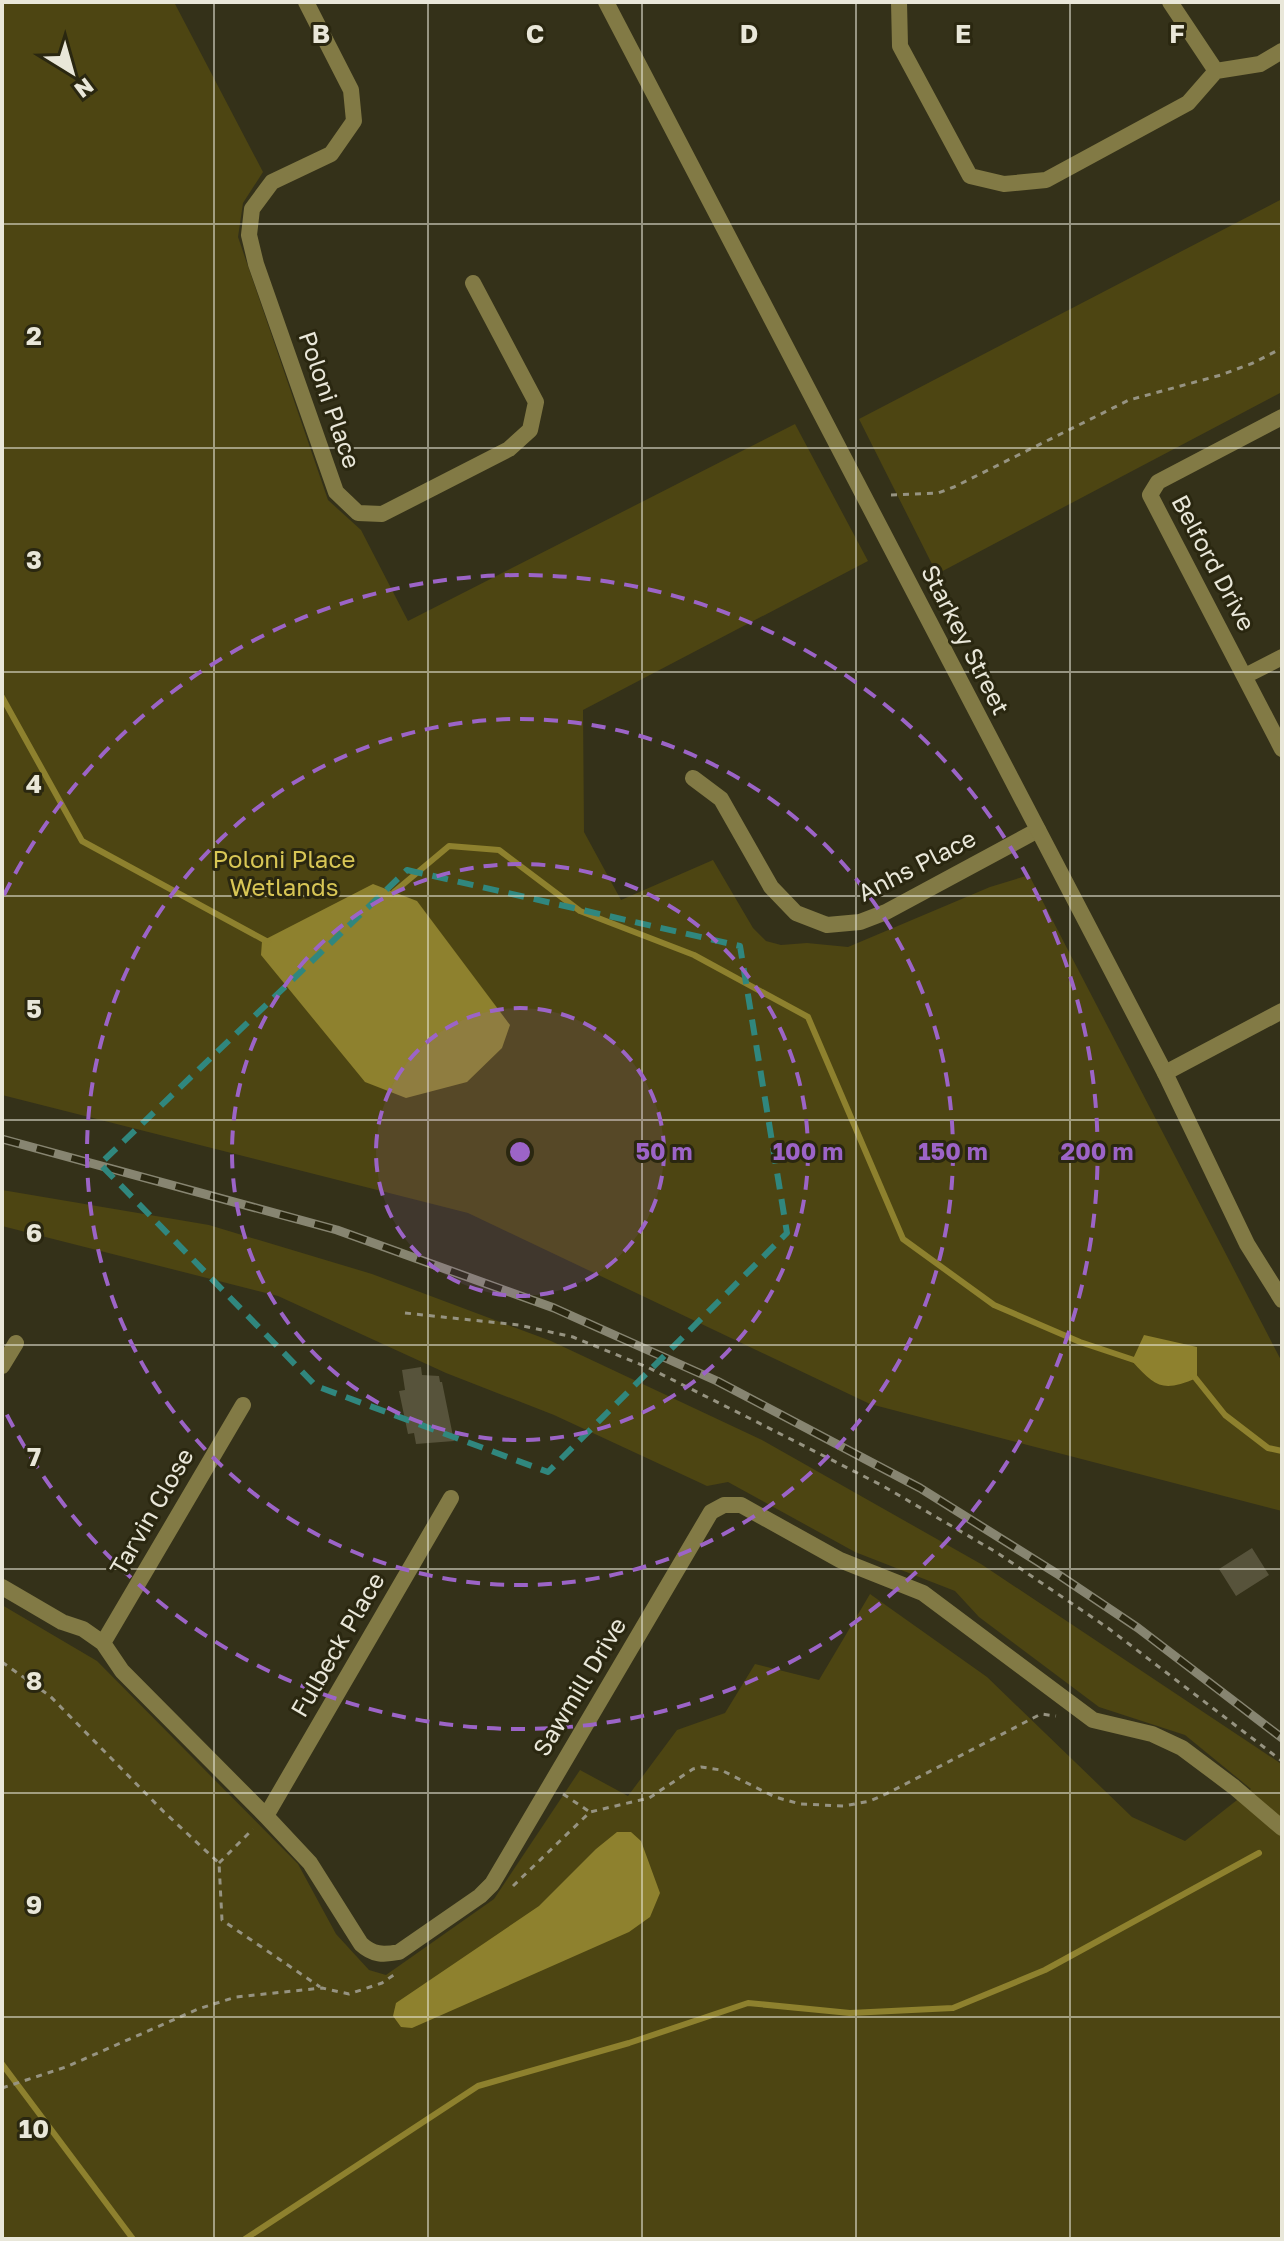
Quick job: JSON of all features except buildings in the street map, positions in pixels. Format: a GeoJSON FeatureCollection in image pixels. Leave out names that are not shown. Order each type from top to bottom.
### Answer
{"type":"FeatureCollection","features":[{"type":"Feature","properties":{"kind":"street","name":"Poloni Place"},"geometry":{"type":"LineString","coordinates":[[306,2],[351,90],[354,121],[331,154],[272,182],[252,209],[249,235],[256,264],[336,492],[358,513],[382,514],[509,449],[530,430],[536,402],[473,283]]}},
{"type":"Feature","properties":{"kind":"street","name":"Starkey Street"},"geometry":{"type":"LineString","coordinates":[[606,2],[1165,1073],[1247,1244],[1282,1300]]}},
{"type":"Feature","properties":{"kind":"street"},"geometry":{"type":"LineString","coordinates":[[899,2],[900,46],[970,176],[1004,184],[1046,180],[1188,103],[1216,71],[1260,64],[1282,51]]}},
{"type":"Feature","properties":{"kind":"street"},"geometry":{"type":"LineString","coordinates":[[1170,2],[1216,71]]}},
{"type":"Feature","properties":{"kind":"street","name":"Belford Drive"},"geometry":{"type":"LineString","coordinates":[[1282,417],[1158,482],[1150,495],[1282,749]]}},
{"type":"Feature","properties":{"kind":"street"},"geometry":{"type":"LineString","coordinates":[[1245,676],[1282,657]]}},
{"type":"Feature","properties":{"kind":"street","name":"Anhs Place"},"geometry":{"type":"LineString","coordinates":[[693,778],[721,799],[771,887],[796,913],[827,925],[860,922],[886,912],[1038,830]]}},
{"type":"Feature","properties":{"kind":"street"},"geometry":{"type":"LineString","coordinates":[[1165,1073],[1282,1011]]}},
{"type":"Feature","properties":{"kind":"street"},"geometry":{"type":"LineString","coordinates":[[2,1366],[16,1343]]}},
{"type":"Feature","properties":{"kind":"street","name":"Tarvin Close"},"geometry":{"type":"LineString","coordinates":[[103,1643],[243,1405]]}},
{"type":"Feature","properties":{"kind":"street","name":"Fulbeck Place"},"geometry":{"type":"LineString","coordinates":[[266,1816],[451,1498]]}},
{"type":"Feature","properties":{"kind":"street","name":"Sawmill Drive"},"geometry":{"type":"LineString","coordinates":[[2,1587],[62,1622],[83,1629],[103,1643],[122,1671],[310,1863],[361,1944],[371,1953],[386,1955],[399,1952],[480,1896],[492,1884],[711,1512],[724,1505],[741,1505],[840,1560],[923,1593],[1093,1720],[1152,1734],[1182,1748],[1282,1828]]}},
{"type":"Feature","properties":{"kind":"path"},"geometry":{"type":"LineString","coordinates":[[891,495],[938,493],[954,487],[1129,400],[1221,375],[1282,348]]}},
{"type":"Feature","properties":{"kind":"path"},"geometry":{"type":"LineString","coordinates":[[405,1313],[519,1325],[573,1337],[647,1367],[883,1486],[996,1552],[1108,1628],[1282,1761]]}},
{"type":"Feature","properties":{"kind":"path"},"geometry":{"type":"LineString","coordinates":[[2,1662],[50,1696],[219,1863],[222,1920],[322,1988]]}},
{"type":"Feature","properties":{"kind":"path"},"geometry":{"type":"LineString","coordinates":[[507,1891],[590,1812],[649,1798],[693,1769],[721,1770],[775,1797],[800,1804],[826,1807],[870,1801],[1041,1714],[1058,1716]]}},
{"type":"Feature","properties":{"kind":"path"},"geometry":{"type":"LineString","coordinates":[[549,1785],[590,1812]]}},
{"type":"Feature","properties":{"kind":"path"},"geometry":{"type":"LineString","coordinates":[[219,1863],[266,1816]]}},
{"type":"Feature","properties":{"kind":"path"},"geometry":{"type":"LineString","coordinates":[[2,2088],[66,2067],[166,2023],[236,1997],[322,1988],[349,1994],[382,1983],[407,1965]]}},
{"type":"Feature","properties":{"kind":"highlighted area"},"geometry":{"type":"Polygon","coordinates":[[[407,870],[740,946],[787,1233],[548,1472],[316,1386],[100,1164],[407,870]]]}},
{"type":"Feature","properties":{"kind":"green space","name":"Poloni Place Wetlands"},"geometry":{"type":"Polygon","coordinates":[[[2,2],[174,2],[263,172],[243,203],[238,237],[328,500],[361,530],[408,621],[795,424],[868,561],[583,710],[584,832],[621,900],[713,860],[753,928],[766,941],[781,945],[807,943],[848,947],[990,887],[1029,875],[1282,1362],[1282,1511],[870,1404],[468,1213],[2,1095],[2,2]]]}},
{"type":"Feature","properties":{"kind":"green space"},"geometry":{"type":"Polygon","coordinates":[[[1282,199],[1282,392],[937,574],[859,419],[1282,199]]]}},
{"type":"Feature","properties":{"kind":"green space"},"geometry":{"type":"Polygon","coordinates":[[[2,1190],[209,1225],[372,1274],[551,1341],[762,1440],[981,1564],[1280,1763],[1282,2239],[2,2239],[2,1605],[97,1661],[298,1864],[336,1934],[369,1970],[386,1975],[494,1899],[580,1770],[628,1796],[677,1730],[725,1713],[755,1664],[819,1680],[870,1594],[987,1677],[1132,1817],[1185,1841],[1251,1789],[1185,1735],[1099,1707],[979,1617],[955,1591],[855,1552],[728,1482],[707,1486],[554,1415],[446,1373],[278,1296],[2,1226],[2,1190]]]}},
{"type":"Feature","properties":{"kind":"shaded area"},"geometry":{"type":"Polygon","coordinates":[[[373,884],[417,901],[510,1025],[502,1048],[467,1082],[406,1098],[365,1082],[261,955],[262,941],[373,884]]]}},
{"type":"Feature","properties":{"kind":"shaded area"},"geometry":{"type":"Polygon","coordinates":[[[1144,1335],[1197,1347],[1197,1378],[1168,1386],[1154,1382],[1132,1361],[1144,1335]]]}},
{"type":"Feature","properties":{"kind":"shaded area"},"geometry":{"type":"Polygon","coordinates":[[[617,1832],[631,1832],[641,1841],[660,1893],[650,1917],[629,1932],[412,2028],[401,2027],[393,2016],[396,2003],[539,1906],[617,1832]]]}},
{"type":"Feature","properties":{"kind":"waterway"},"geometry":{"type":"LineString","coordinates":[[2,697],[82,841],[268,942]]}},
{"type":"Feature","properties":{"kind":"waterway"},"geometry":{"type":"LineString","coordinates":[[391,897],[449,846],[499,850],[580,911],[694,955],[808,1017],[903,1239],[994,1305],[1080,1342],[1137,1361]]}},
{"type":"Feature","properties":{"kind":"waterway"},"geometry":{"type":"LineString","coordinates":[[1193,1375],[1225,1415],[1268,1448],[1282,1451]]}},
{"type":"Feature","properties":{"kind":"waterway"},"geometry":{"type":"LineString","coordinates":[[245,2239],[478,2086],[629,2043],[748,2003],[850,2013],[953,2008],[1045,1970],[1259,1853]]}},
{"type":"Feature","properties":{"kind":"waterway"},"geometry":{"type":"LineString","coordinates":[[2,2064],[133,2239]]}},
{"type":"Feature","properties":{"kind":"railway"},"geometry":{"type":"LineString","coordinates":[[2,1139],[337,1230],[554,1308],[717,1381],[920,1488],[1059,1575],[1138,1628],[1282,1738]]}}]}
